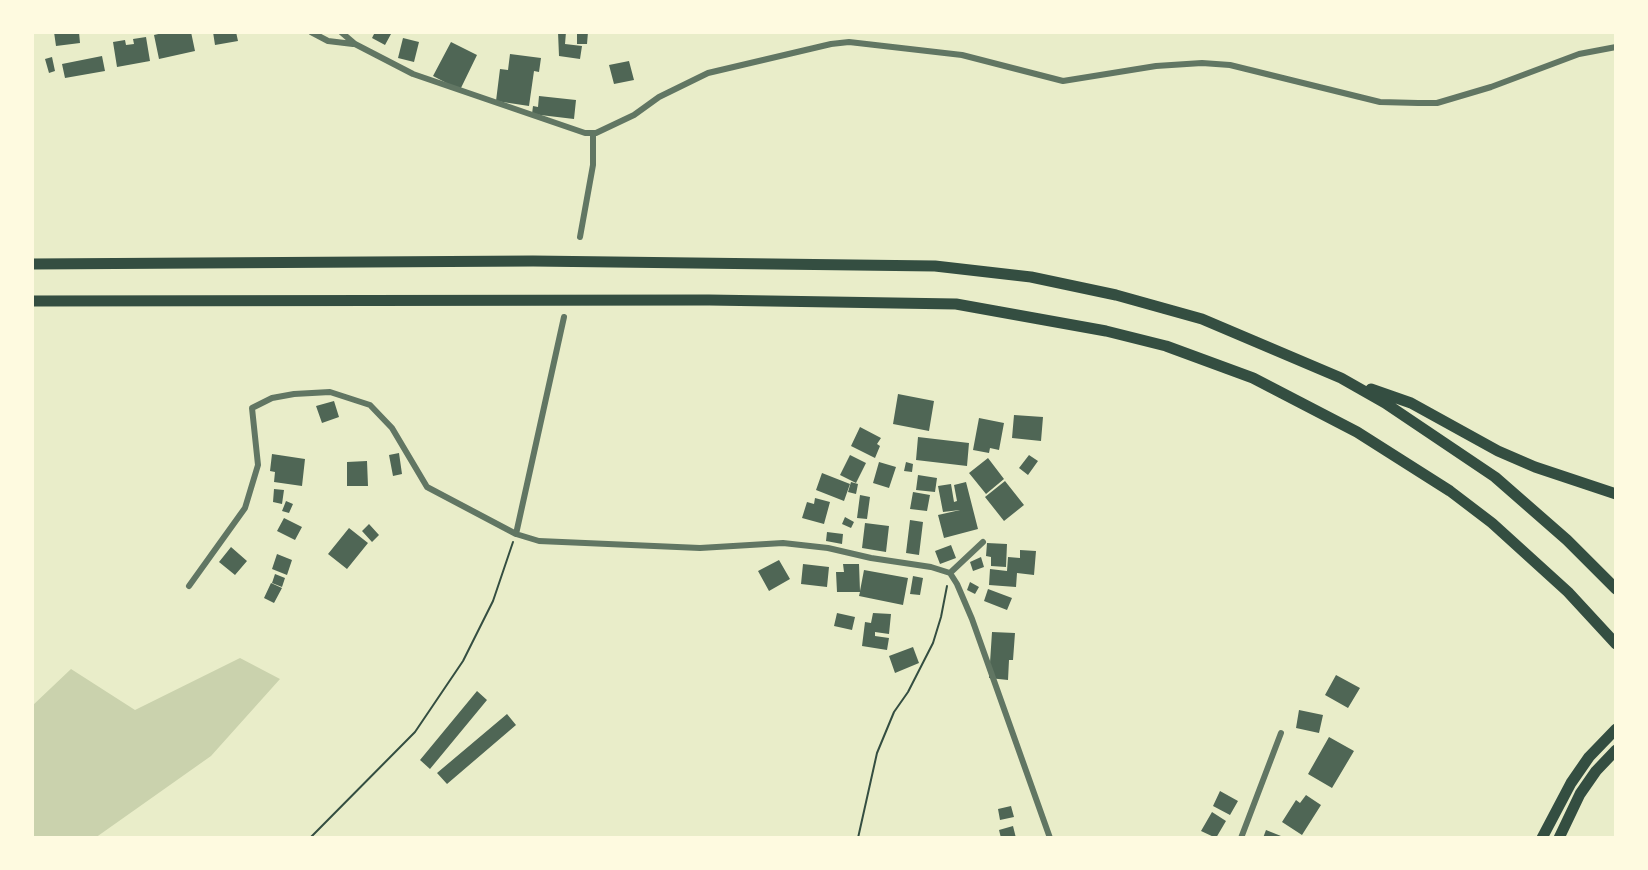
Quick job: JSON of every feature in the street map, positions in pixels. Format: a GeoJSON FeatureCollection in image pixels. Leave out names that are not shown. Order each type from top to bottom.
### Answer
{"type":"FeatureCollection","features":[{"type":"Feature","properties":{"kind":"highway"},"geometry":{"type":"LineString","coordinates":[[32,264],[533,261],[935,266],[1031,277],[1116,295],[1202,319],[1341,378],[1411,403],[1498,451],[1535,467],[1616,494]]}},
{"type":"Feature","properties":{"kind":"highway"},"geometry":{"type":"LineString","coordinates":[[32,301],[457,303],[709,300],[956,304],[1106,331],[1166,346],[1253,378],[1357,432],[1450,491],[1492,523],[1568,592],[1616,644]]}},
{"type":"Feature","properties":{"kind":"highway"},"geometry":{"type":"LineString","coordinates":[[1341,378],[1385,403],[1495,477],[1567,540],[1616,589]]}},
{"type":"Feature","properties":{"kind":"highway"},"geometry":{"type":"LineString","coordinates":[[1542,838],[1571,783],[1589,757],[1616,729]]}},
{"type":"Feature","properties":{"kind":"highway"},"geometry":{"type":"LineString","coordinates":[[1559,838],[1580,794],[1616,750]]}},
{"type":"Feature","properties":{"kind":"street"},"geometry":{"type":"LineString","coordinates":[[311,32],[328,41],[355,44]]}},
{"type":"Feature","properties":{"kind":"street"},"geometry":{"type":"LineString","coordinates":[[341,32],[355,44],[413,74],[585,133],[593,133],[634,115],[659,97],[708,73],[849,42],[962,55],[1063,81],[1156,66],[1230,65],[1380,102],[1418,103],[1437,103],[1579,54],[1616,47]]}},
{"type":"Feature","properties":{"kind":"street"},"geometry":{"type":"LineString","coordinates":[[580,237],[593,165],[593,133]]}},
{"type":"Feature","properties":{"kind":"street"},"geometry":{"type":"LineString","coordinates":[[516,534],[564,317]]}},
{"type":"Feature","properties":{"kind":"street"},"geometry":{"type":"LineString","coordinates":[[189,586],[245,508],[258,465],[252,408],[272,398],[330,392],[370,405],[392,428],[427,487],[516,534],[539,541],[700,548],[783,543],[931,567],[950,573],[972,619],[1050,838]]}},
{"type":"Feature","properties":{"kind":"street"},"geometry":{"type":"LineString","coordinates":[[950,573],[983,542]]}},
{"type":"Feature","properties":{"kind":"street"},"geometry":{"type":"LineString","coordinates":[[1241,838],[1281,733]]}},
{"type":"Feature","properties":{"kind":"path"},"geometry":{"type":"LineString","coordinates":[[310,838],[415,732],[463,661],[493,601],[516,534]]}},
{"type":"Feature","properties":{"kind":"path"},"geometry":{"type":"LineString","coordinates":[[858,838],[877,753],[894,712],[933,643],[950,573]]}},
{"type":"Feature","properties":{"kind":"green space"},"geometry":{"type":"Polygon","coordinates":[[[240,658],[280,679],[211,756],[95,838],[32,838],[32,706],[71,669],[135,710],[240,658]]]}},
{"type":"Feature","properties":{"kind":"building"},"geometry":{"type":"Polygon","coordinates":[[[54,32],[79,32],[80,43],[56,46],[54,32]]]}},
{"type":"Feature","properties":{"kind":"building"},"geometry":{"type":"Polygon","coordinates":[[[191,32],[195,51],[159,59],[154,35],[191,32]]]}},
{"type":"Feature","properties":{"kind":"building"},"geometry":{"type":"Polygon","coordinates":[[[213,32],[236,32],[238,41],[215,45],[213,32]]]}},
{"type":"Feature","properties":{"kind":"building"},"geometry":{"type":"Polygon","coordinates":[[[375,32],[391,34],[385,45],[372,38],[375,32]]]}},
{"type":"Feature","properties":{"kind":"building"},"geometry":{"type":"Polygon","coordinates":[[[558,32],[566,32],[565,44],[582,46],[580,59],[559,56],[558,32]]]}},
{"type":"Feature","properties":{"kind":"building"},"geometry":{"type":"Polygon","coordinates":[[[577,32],[588,32],[587,44],[577,44],[577,32]]]}},
{"type":"Feature","properties":{"kind":"building"},"geometry":{"type":"Polygon","coordinates":[[[146,37],[150,61],[117,67],[113,42],[125,40],[126,45],[134,44],[133,39],[146,37]]]}},
{"type":"Feature","properties":{"kind":"building"},"geometry":{"type":"Polygon","coordinates":[[[403,38],[419,42],[414,62],[398,58],[403,38]]]}},
{"type":"Feature","properties":{"kind":"building"},"geometry":{"type":"Polygon","coordinates":[[[451,42],[477,55],[460,90],[433,76],[451,42]]]}},
{"type":"Feature","properties":{"kind":"building"},"geometry":{"type":"Polygon","coordinates":[[[510,54],[541,58],[539,72],[534,71],[529,106],[496,101],[500,69],[508,70],[510,54]]]}},
{"type":"Feature","properties":{"kind":"building"},"geometry":{"type":"Polygon","coordinates":[[[102,56],[105,71],[65,78],[62,64],[102,56]]]}},
{"type":"Feature","properties":{"kind":"building"},"geometry":{"type":"Polygon","coordinates":[[[52,57],[55,71],[49,73],[45,59],[52,57]]]}},
{"type":"Feature","properties":{"kind":"building"},"geometry":{"type":"Polygon","coordinates":[[[629,61],[634,80],[614,84],[609,65],[629,61]]]}},
{"type":"Feature","properties":{"kind":"building"},"geometry":{"type":"Polygon","coordinates":[[[539,96],[576,100],[574,119],[532,114],[533,106],[538,107],[539,96]]]}},
{"type":"Feature","properties":{"kind":"building"},"geometry":{"type":"Polygon","coordinates":[[[898,394],[934,401],[929,431],[893,424],[898,394]]]}},
{"type":"Feature","properties":{"kind":"building"},"geometry":{"type":"Polygon","coordinates":[[[334,401],[339,417],[322,423],[316,406],[334,401]]]}},
{"type":"Feature","properties":{"kind":"building"},"geometry":{"type":"Polygon","coordinates":[[[1014,415],[1043,417],[1041,441],[1012,438],[1014,415]]]}},
{"type":"Feature","properties":{"kind":"building"},"geometry":{"type":"Polygon","coordinates":[[[979,418],[1004,423],[999,450],[990,448],[989,453],[973,450],[979,418]]]}},
{"type":"Feature","properties":{"kind":"building"},"geometry":{"type":"Polygon","coordinates":[[[860,427],[881,438],[875,458],[851,446],[860,427]]]}},
{"type":"Feature","properties":{"kind":"building"},"geometry":{"type":"Polygon","coordinates":[[[918,437],[969,443],[967,466],[916,460],[918,437]]]}},
{"type":"Feature","properties":{"kind":"building"},"geometry":{"type":"Polygon","coordinates":[[[399,453],[402,474],[393,476],[389,455],[399,453]]]}},
{"type":"Feature","properties":{"kind":"building"},"geometry":{"type":"Polygon","coordinates":[[[272,454],[305,459],[302,486],[274,482],[275,472],[270,471],[272,454]]]}},
{"type":"Feature","properties":{"kind":"building"},"geometry":{"type":"Polygon","coordinates":[[[850,455],[866,463],[856,483],[840,475],[850,455]]]}},
{"type":"Feature","properties":{"kind":"building"},"geometry":{"type":"Polygon","coordinates":[[[1029,455],[1038,461],[1028,475],[1019,468],[1029,455]]]}},
{"type":"Feature","properties":{"kind":"building"},"geometry":{"type":"Polygon","coordinates":[[[988,458],[1004,479],[986,494],[969,473],[988,458]]]}},
{"type":"Feature","properties":{"kind":"building"},"geometry":{"type":"Polygon","coordinates":[[[367,461],[368,486],[347,486],[347,462],[367,461]]]}},
{"type":"Feature","properties":{"kind":"building"},"geometry":{"type":"Polygon","coordinates":[[[879,462],[896,467],[889,488],[873,483],[879,462]]]}},
{"type":"Feature","properties":{"kind":"building"},"geometry":{"type":"Polygon","coordinates":[[[906,462],[913,464],[912,472],[904,471],[906,462]]]}},
{"type":"Feature","properties":{"kind":"building"},"geometry":{"type":"Polygon","coordinates":[[[822,473],[850,484],[844,501],[816,490],[822,473]]]}},
{"type":"Feature","properties":{"kind":"building"},"geometry":{"type":"Polygon","coordinates":[[[918,475],[937,478],[935,492],[916,490],[918,475]]]}},
{"type":"Feature","properties":{"kind":"building"},"geometry":{"type":"Polygon","coordinates":[[[1005,481],[1024,505],[1004,521],[985,497],[1005,481]]]}},
{"type":"Feature","properties":{"kind":"building"},"geometry":{"type":"Polygon","coordinates":[[[851,482],[858,484],[856,494],[848,492],[851,482]]]}},
{"type":"Feature","properties":{"kind":"building"},"geometry":{"type":"Polygon","coordinates":[[[966,482],[978,529],[944,538],[938,515],[960,510],[943,512],[938,486],[951,484],[954,502],[957,501],[954,485],[966,482]]]}},
{"type":"Feature","properties":{"kind":"building"},"geometry":{"type":"Polygon","coordinates":[[[274,489],[284,490],[282,504],[273,502],[274,489]]]}},
{"type":"Feature","properties":{"kind":"building"},"geometry":{"type":"Polygon","coordinates":[[[913,492],[930,495],[927,511],[910,509],[913,492]]]}},
{"type":"Feature","properties":{"kind":"building"},"geometry":{"type":"Polygon","coordinates":[[[860,495],[870,497],[867,519],[857,518],[860,495]]]}},
{"type":"Feature","properties":{"kind":"building"},"geometry":{"type":"Polygon","coordinates":[[[815,498],[830,502],[824,524],[802,518],[807,502],[814,504],[815,498]]]}},
{"type":"Feature","properties":{"kind":"building"},"geometry":{"type":"Polygon","coordinates":[[[286,501],[293,504],[289,513],[282,511],[286,501]]]}},
{"type":"Feature","properties":{"kind":"building"},"geometry":{"type":"Polygon","coordinates":[[[845,517],[854,522],[851,528],[842,524],[845,517]]]}},
{"type":"Feature","properties":{"kind":"building"},"geometry":{"type":"Polygon","coordinates":[[[284,518],[302,527],[295,540],[277,531],[284,518]]]}},
{"type":"Feature","properties":{"kind":"building"},"geometry":{"type":"Polygon","coordinates":[[[910,520],[923,522],[919,555],[906,553],[910,520]]]}},
{"type":"Feature","properties":{"kind":"building"},"geometry":{"type":"Polygon","coordinates":[[[865,523],[889,526],[886,552],[862,548],[865,523]]]}},
{"type":"Feature","properties":{"kind":"building"},"geometry":{"type":"Polygon","coordinates":[[[369,524],[379,535],[372,542],[362,531],[369,524]]]}},
{"type":"Feature","properties":{"kind":"building"},"geometry":{"type":"Polygon","coordinates":[[[349,528],[368,543],[347,569],[328,554],[349,528]]]}},
{"type":"Feature","properties":{"kind":"building"},"geometry":{"type":"Polygon","coordinates":[[[827,532],[843,534],[842,544],[826,541],[827,532]]]}},
{"type":"Feature","properties":{"kind":"building"},"geometry":{"type":"Polygon","coordinates":[[[987,543],[1007,544],[1006,567],[991,566],[991,557],[986,556],[987,543]]]}},
{"type":"Feature","properties":{"kind":"building"},"geometry":{"type":"Polygon","coordinates":[[[951,545],[956,558],[940,564],[935,551],[951,545]]]}},
{"type":"Feature","properties":{"kind":"building"},"geometry":{"type":"Polygon","coordinates":[[[231,547],[247,561],[235,575],[219,562],[231,547]]]}},
{"type":"Feature","properties":{"kind":"building"},"geometry":{"type":"Polygon","coordinates":[[[1020,550],[1036,551],[1034,575],[1017,573],[1016,587],[989,585],[990,569],[1007,571],[1008,557],[1020,558],[1020,550]]]}},
{"type":"Feature","properties":{"kind":"building"},"geometry":{"type":"Polygon","coordinates":[[[277,554],[292,560],[287,575],[272,569],[277,554]]]}},
{"type":"Feature","properties":{"kind":"building"},"geometry":{"type":"Polygon","coordinates":[[[981,557],[984,567],[973,571],[970,562],[981,557]]]}},
{"type":"Feature","properties":{"kind":"building"},"geometry":{"type":"Polygon","coordinates":[[[779,560],[790,579],[769,591],[758,571],[779,560]]]}},
{"type":"Feature","properties":{"kind":"building"},"geometry":{"type":"Polygon","coordinates":[[[803,564],[829,567],[827,587],[801,584],[803,564]]]}},
{"type":"Feature","properties":{"kind":"building"},"geometry":{"type":"Polygon","coordinates":[[[843,564],[859,564],[860,591],[864,570],[908,578],[903,605],[859,596],[860,592],[837,592],[836,572],[844,572],[843,564]]]}},
{"type":"Feature","properties":{"kind":"building"},"geometry":{"type":"Polygon","coordinates":[[[275,574],[285,578],[282,587],[272,583],[275,574]]]}},
{"type":"Feature","properties":{"kind":"building"},"geometry":{"type":"Polygon","coordinates":[[[913,576],[923,578],[920,595],[910,594],[913,576]]]}},
{"type":"Feature","properties":{"kind":"building"},"geometry":{"type":"Polygon","coordinates":[[[970,582],[979,587],[975,594],[967,590],[970,582]]]}},
{"type":"Feature","properties":{"kind":"building"},"geometry":{"type":"Polygon","coordinates":[[[271,583],[282,588],[274,603],[264,598],[271,583]]]}},
{"type":"Feature","properties":{"kind":"building"},"geometry":{"type":"Polygon","coordinates":[[[988,589],[1012,598],[1007,610],[984,601],[988,589]]]}},
{"type":"Feature","properties":{"kind":"building"},"geometry":{"type":"Polygon","coordinates":[[[837,613],[855,617],[852,630],[834,626],[837,613]]]}},
{"type":"Feature","properties":{"kind":"building"},"geometry":{"type":"Polygon","coordinates":[[[873,613],[891,614],[889,634],[875,632],[875,636],[889,638],[887,650],[862,646],[865,622],[871,623],[873,613]]]}},
{"type":"Feature","properties":{"kind":"building"},"geometry":{"type":"Polygon","coordinates":[[[992,632],[1015,633],[1008,680],[989,678],[992,632]]]}},
{"type":"Feature","properties":{"kind":"building"},"geometry":{"type":"Polygon","coordinates":[[[913,647],[919,663],[895,673],[889,656],[913,647]]]}},
{"type":"Feature","properties":{"kind":"building"},"geometry":{"type":"Polygon","coordinates":[[[1336,675],[1360,688],[1348,708],[1325,695],[1336,675]]]}},
{"type":"Feature","properties":{"kind":"building"},"geometry":{"type":"Polygon","coordinates":[[[477,691],[487,700],[430,769],[420,760],[477,691]]]}},
{"type":"Feature","properties":{"kind":"building"},"geometry":{"type":"Polygon","coordinates":[[[1299,710],[1323,715],[1319,733],[1296,728],[1299,710]]]}},
{"type":"Feature","properties":{"kind":"building"},"geometry":{"type":"Polygon","coordinates":[[[507,714],[516,725],[447,784],[437,773],[507,714]]]}},
{"type":"Feature","properties":{"kind":"building"},"geometry":{"type":"Polygon","coordinates":[[[1329,737],[1354,751],[1332,788],[1308,774],[1329,737]]]}},
{"type":"Feature","properties":{"kind":"building"},"geometry":{"type":"Polygon","coordinates":[[[1220,791],[1238,801],[1230,815],[1213,806],[1220,791]]]}},
{"type":"Feature","properties":{"kind":"building"},"geometry":{"type":"Polygon","coordinates":[[[1306,795],[1321,805],[1302,835],[1282,822],[1296,800],[1300,803],[1306,795]]]}},
{"type":"Feature","properties":{"kind":"building"},"geometry":{"type":"Polygon","coordinates":[[[1011,806],[1014,817],[1000,820],[998,809],[1011,806]]]}},
{"type":"Feature","properties":{"kind":"building"},"geometry":{"type":"Polygon","coordinates":[[[1212,812],[1226,821],[1216,838],[1201,831],[1212,812]]]}},
{"type":"Feature","properties":{"kind":"building"},"geometry":{"type":"Polygon","coordinates":[[[1013,826],[1016,838],[1001,838],[999,830],[1013,826]]]}},
{"type":"Feature","properties":{"kind":"building"},"geometry":{"type":"Polygon","coordinates":[[[1266,830],[1286,838],[1263,838],[1266,830]]]}}]}
